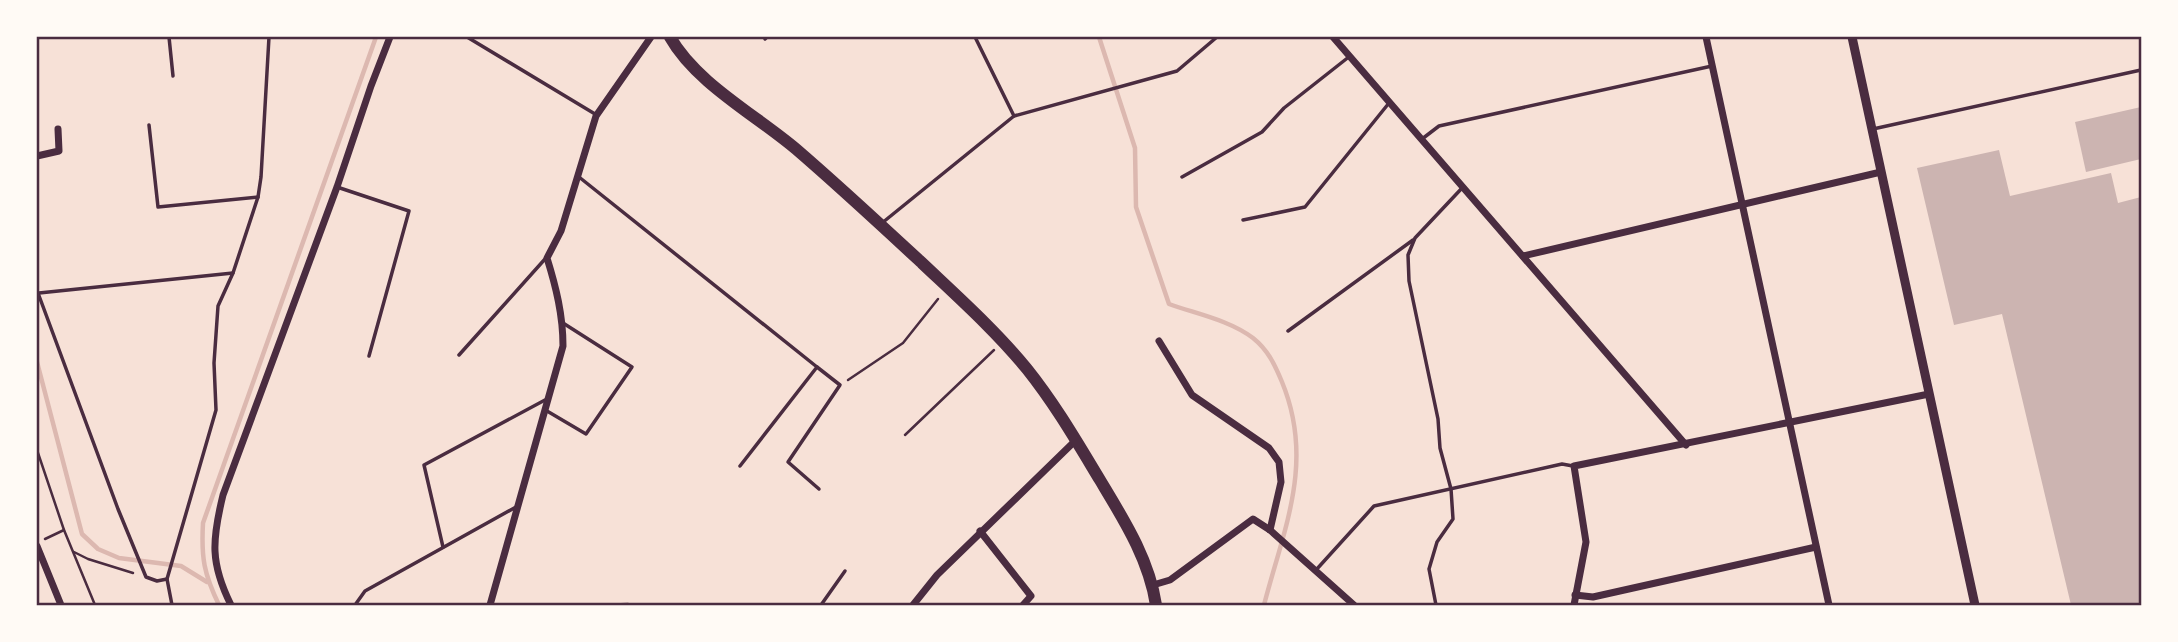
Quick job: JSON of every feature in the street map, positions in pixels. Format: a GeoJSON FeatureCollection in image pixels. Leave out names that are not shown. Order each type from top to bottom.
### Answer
{"type":"FeatureCollection","features":[{"type":"Feature","properties":{"kind":"main road"},"geometry":{"type":"LineString","coordinates":[[670,37],[677,49],[698,71],[783,138],[881,225],[1003,342],[1048,398],[1076,440],[1132,537],[1153,585],[1156,605]]}},
{"type":"Feature","properties":{"kind":"street"},"geometry":{"type":"LineString","coordinates":[[231,605],[220,583],[213,547],[223,495],[390,37]]}},
{"type":"Feature","properties":{"kind":"street"},"geometry":{"type":"LineString","coordinates":[[490,605],[563,346],[563,323],[547,258],[561,231],[596,116],[651,37]]}},
{"type":"Feature","properties":{"kind":"street"},"geometry":{"type":"LineString","coordinates":[[1333,37],[1686,444]]}},
{"type":"Feature","properties":{"kind":"street"},"geometry":{"type":"LineString","coordinates":[[1706,37],[1829,605]]}},
{"type":"Feature","properties":{"kind":"street"},"geometry":{"type":"LineString","coordinates":[[1853,37],[1975,605]]}},
{"type":"Feature","properties":{"kind":"street"},"geometry":{"type":"LineString","coordinates":[[37,156],[59,151],[58,129]]}},
{"type":"Feature","properties":{"kind":"street"},"geometry":{"type":"LineString","coordinates":[[1523,256],[1881,172]]}},
{"type":"Feature","properties":{"kind":"street"},"geometry":{"type":"LineString","coordinates":[[1159,341],[1192,395],[1269,448],[1279,462],[1281,482],[1270,530]]}},
{"type":"Feature","properties":{"kind":"street"},"geometry":{"type":"LineString","coordinates":[[1574,605],[1586,542],[1574,466],[1929,394]]}},
{"type":"Feature","properties":{"kind":"street"},"geometry":{"type":"LineString","coordinates":[[913,605],[937,575],[980,531],[1076,440]]}},
{"type":"Feature","properties":{"kind":"street"},"geometry":{"type":"LineString","coordinates":[[1153,585],[1170,580],[1253,519],[1270,530],[1354,605]]}},
{"type":"Feature","properties":{"kind":"street"},"geometry":{"type":"LineString","coordinates":[[980,531],[1031,596],[1023,605]]}},
{"type":"Feature","properties":{"kind":"street"},"geometry":{"type":"LineString","coordinates":[[40,543],[61,605]]}},
{"type":"Feature","properties":{"kind":"street"},"geometry":{"type":"LineString","coordinates":[[1575,595],[1593,597],[1816,547]]}},
{"type":"Feature","properties":{"kind":"lane"},"geometry":{"type":"LineString","coordinates":[[169,37],[173,76]]}},
{"type":"Feature","properties":{"kind":"lane"},"geometry":{"type":"LineString","coordinates":[[172,605],[167,579],[216,411],[214,363],[218,306],[233,272],[258,197],[269,37]]}},
{"type":"Feature","properties":{"kind":"lane"},"geometry":{"type":"LineString","coordinates":[[467,37],[596,116]]}},
{"type":"Feature","properties":{"kind":"lane"},"geometry":{"type":"LineString","coordinates":[[975,37],[1014,116]]}},
{"type":"Feature","properties":{"kind":"lane"},"geometry":{"type":"LineString","coordinates":[[881,225],[1014,116],[1177,71],[1217,37]]}},
{"type":"Feature","properties":{"kind":"lane"},"geometry":{"type":"LineString","coordinates":[[1182,177],[1262,132],[1284,108],[1350,56]]}},
{"type":"Feature","properties":{"kind":"lane"},"geometry":{"type":"LineString","coordinates":[[1422,139],[1439,126],[1712,66]]}},
{"type":"Feature","properties":{"kind":"lane"},"geometry":{"type":"LineString","coordinates":[[1872,130],[2141,70]]}},
{"type":"Feature","properties":{"kind":"lane"},"geometry":{"type":"LineString","coordinates":[[1243,220],[1305,207],[1389,102]]}},
{"type":"Feature","properties":{"kind":"lane"},"geometry":{"type":"LineString","coordinates":[[149,125],[158,207],[258,197]]}},
{"type":"Feature","properties":{"kind":"lane"},"geometry":{"type":"LineString","coordinates":[[578,176],[840,385],[788,462],[819,489]]}},
{"type":"Feature","properties":{"kind":"lane"},"geometry":{"type":"LineString","coordinates":[[337,187],[409,211],[369,356]]}},
{"type":"Feature","properties":{"kind":"lane"},"geometry":{"type":"LineString","coordinates":[[1288,331],[1415,238],[1463,187]]}},
{"type":"Feature","properties":{"kind":"lane"},"geometry":{"type":"LineString","coordinates":[[1415,238],[1408,255],[1409,281],[1438,419],[1440,448],[1451,488],[1453,519],[1437,542],[1429,569],[1436,605]]}},
{"type":"Feature","properties":{"kind":"lane"},"geometry":{"type":"LineString","coordinates":[[459,355],[547,258]]}},
{"type":"Feature","properties":{"kind":"lane"},"geometry":{"type":"LineString","coordinates":[[167,579],[157,582],[146,577],[38,293],[233,272]]}},
{"type":"Feature","properties":{"kind":"lane"},"geometry":{"type":"LineString","coordinates":[[545,410],[586,434],[632,367],[563,323]]}},
{"type":"Feature","properties":{"kind":"lane"},"geometry":{"type":"LineString","coordinates":[[740,466],[817,367]]}},
{"type":"Feature","properties":{"kind":"lane"},"geometry":{"type":"LineString","coordinates":[[443,547],[424,466],[548,399]]}},
{"type":"Feature","properties":{"kind":"lane"},"geometry":{"type":"LineString","coordinates":[[1315,571],[1374,506],[1562,464],[1574,466]]}},
{"type":"Feature","properties":{"kind":"lane"},"geometry":{"type":"LineString","coordinates":[[355,605],[365,591],[516,507]]}},
{"type":"Feature","properties":{"kind":"lane"},"geometry":{"type":"LineString","coordinates":[[821,605],[845,571]]}},
{"type":"Feature","properties":{"kind":"path"},"geometry":{"type":"LineString","coordinates":[[840,385],[904,343],[947,287]]}},
{"type":"Feature","properties":{"kind":"path"},"geometry":{"type":"LineString","coordinates":[[905,435],[1003,342]]}},
{"type":"Feature","properties":{"kind":"path"},"geometry":{"type":"LineString","coordinates":[[37,450],[64,530],[95,605]]}},
{"type":"Feature","properties":{"kind":"path"},"geometry":{"type":"LineString","coordinates":[[40,543],[64,530]]}},
{"type":"Feature","properties":{"kind":"path"},"geometry":{"type":"LineString","coordinates":[[74,552],[146,577]]}},
{"type":"Feature","properties":{"kind":"path"},"geometry":{"type":"LineString","coordinates":[[600,605],[628,604]]}},
{"type":"Feature","properties":{"kind":"building"},"geometry":{"type":"Polygon","coordinates":[[[2141,107],[2141,159],[2086,172],[2075,122],[2141,107]]]}},
{"type":"Feature","properties":{"kind":"building"},"geometry":{"type":"Polygon","coordinates":[[[1999,150],[2010,196],[2111,173],[2118,203],[2141,197],[2141,605],[2071,605],[2002,314],[1954,325],[1917,168],[1999,150]]]}},
{"type":"Feature","properties":{"kind":"waterway"},"geometry":{"type":"LineString","coordinates":[[219,605],[205,566],[203,523],[376,37]]}},
{"type":"Feature","properties":{"kind":"waterway"},"geometry":{"type":"LineString","coordinates":[[1099,37],[1135,148],[1136,207],[1169,304],[1223,322],[1253,338],[1274,364],[1292,411],[1296,440],[1293,495],[1264,605]]}},
{"type":"Feature","properties":{"kind":"waterway"},"geometry":{"type":"LineString","coordinates":[[37,362],[82,534],[98,549],[119,558],[181,566],[207,582]]}}]}
